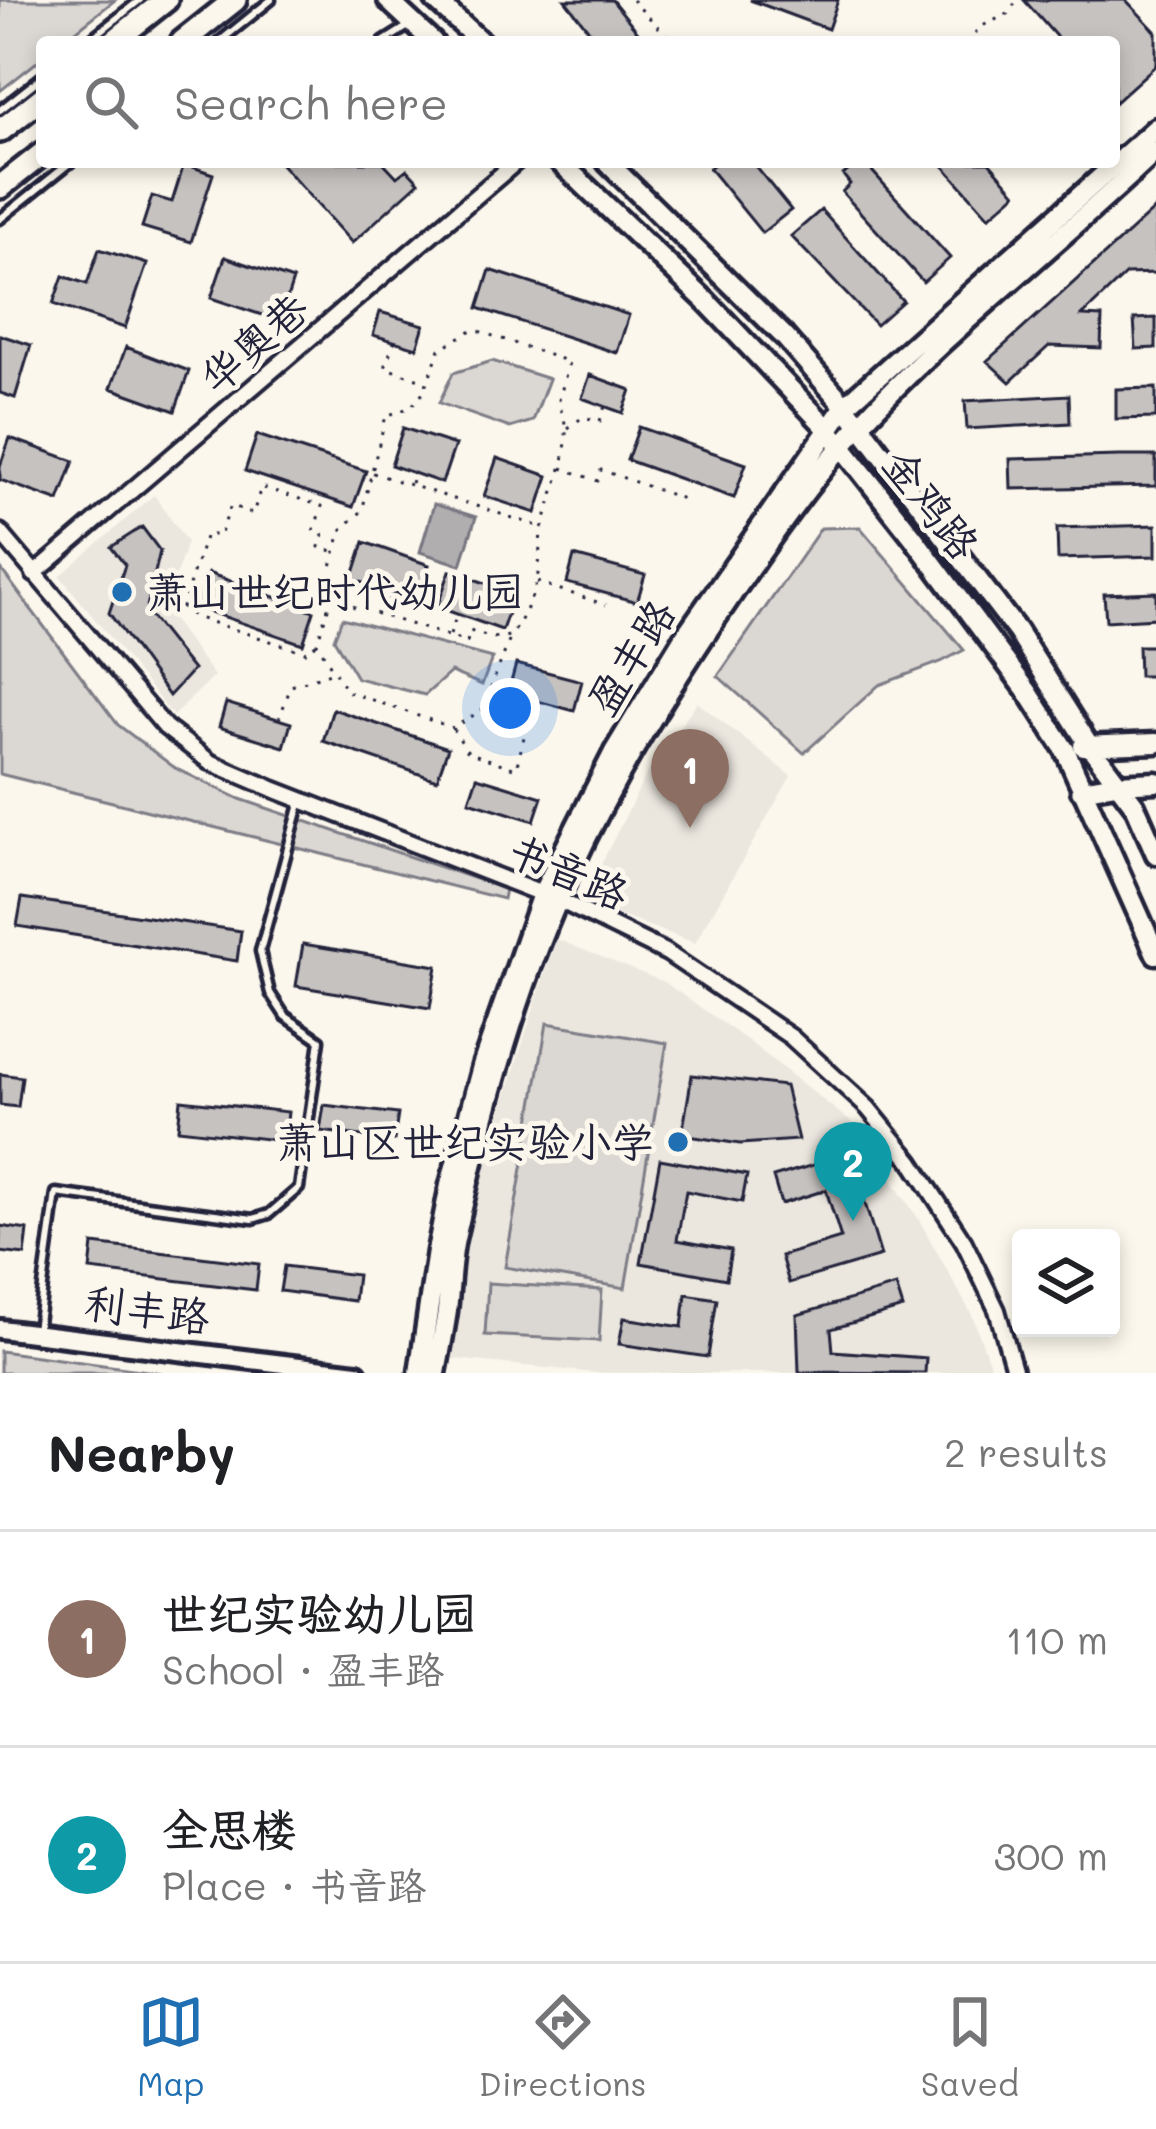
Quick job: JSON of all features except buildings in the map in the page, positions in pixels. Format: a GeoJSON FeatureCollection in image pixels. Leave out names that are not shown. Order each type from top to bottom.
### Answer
{"type":"FeatureCollection","features":[{"type":"Feature","properties":{"kind":"main road"},"geometry":{"type":"LineString","coordinates":[[121,36],[166,0]]}},
{"type":"Feature","properties":{"kind":"main road"},"geometry":{"type":"LineString","coordinates":[[190,36],[235,0]]}},
{"type":"Feature","properties":{"kind":"main road"},"geometry":{"type":"LineString","coordinates":[[388,0],[427,36]]}},
{"type":"Feature","properties":{"kind":"main road"},"geometry":{"type":"LineString","coordinates":[[435,0],[474,36]]}},
{"type":"Feature","properties":{"kind":"main road"},"geometry":{"type":"LineString","coordinates":[[0,130],[36,103]]}},
{"type":"Feature","properties":{"kind":"main road","name":"盈丰路"},"geometry":{"type":"LineString","coordinates":[[1120,160],[1156,128]]}},
{"type":"Feature","properties":{"kind":"main road","name":"盈丰路"},"geometry":{"type":"LineString","coordinates":[[436,1373],[454,1244],[550,897],[571,869],[628,757],[767,542],[860,425],[967,320],[1156,152]]}},
{"type":"Feature","properties":{"kind":"main road"},"geometry":{"type":"LineString","coordinates":[[0,187],[36,159]]}},
{"type":"Feature","properties":{"kind":"main road","name":"金鸡路"},"geometry":{"type":"LineString","coordinates":[[566,168],[706,301],[827,428],[913,536],[1065,750],[1156,954]]}},
{"type":"Feature","properties":{"kind":"main road","name":"金鸡路"},"geometry":{"type":"LineString","coordinates":[[613,168],[784,335],[845,406],[1017,631],[1089,745],[1135,806],[1156,854]]}},
{"type":"Feature","properties":{"kind":"main road","name":"盈丰路"},"geometry":{"type":"LineString","coordinates":[[419,1373],[450,1185],[488,1047],[614,752],[671,658],[845,406],[1111,168]]}},
{"type":"Feature","properties":{"kind":"main road"},"geometry":{"type":"LineString","coordinates":[[1065,750],[1156,743]]}},
{"type":"Feature","properties":{"kind":"main road"},"geometry":{"type":"LineString","coordinates":[[1081,790],[1156,782]]}},
{"type":"Feature","properties":{"kind":"street","name":"华奥巷"},"geometry":{"type":"LineString","coordinates":[[34,574],[509,168]]}},
{"type":"Feature","properties":{"kind":"street","name":"书音路"},"geometry":{"type":"LineString","coordinates":[[0,532],[165,727],[210,762],[550,897],[667,952],[791,1037],[868,1108],[912,1162],[964,1242],[998,1310],[1015,1373]]}},
{"type":"Feature","properties":{"kind":"street","name":"利丰路"},"geometry":{"type":"LineString","coordinates":[[0,1329],[357,1373]]}},
{"type":"Feature","properties":{"kind":"lane"},"geometry":{"type":"LineString","coordinates":[[95,36],[140,0]]}},
{"type":"Feature","properties":{"kind":"lane"},"geometry":{"type":"LineString","coordinates":[[226,36],[271,0]]}},
{"type":"Feature","properties":{"kind":"lane"},"geometry":{"type":"LineString","coordinates":[[392,36],[413,23]]}},
{"type":"Feature","properties":{"kind":"lane"},"geometry":{"type":"LineString","coordinates":[[0,110],[36,82]]}},
{"type":"Feature","properties":{"kind":"lane"},"geometry":{"type":"LineString","coordinates":[[0,219],[64,168]]}},
{"type":"Feature","properties":{"kind":"lane"},"geometry":{"type":"LineString","coordinates":[[37,1333],[56,1193],[253,1219],[269,1214],[299,1188],[320,1040],[285,1016],[270,993],[260,951],[301,800]]}},
{"type":"Feature","properties":{"kind":"path"},"geometry":{"type":"LineString","coordinates":[[632,0],[668,36]]}},
{"type":"Feature","properties":{"kind":"path"},"geometry":{"type":"LineString","coordinates":[[972,36],[1008,14],[1017,0]]}},
{"type":"Feature","properties":{"kind":"path"},"geometry":{"type":"LineString","coordinates":[[452,728],[482,710],[511,636],[525,617],[566,446],[566,418],[558,404],[569,362],[473,329],[440,349],[423,393],[411,407],[386,416],[362,511],[342,530],[327,580],[333,592],[352,606],[449,637],[467,642],[470,631],[492,638],[511,636]]}},
{"type":"Feature","properties":{"kind":"path"},"geometry":{"type":"LineString","coordinates":[[394,341],[386,368],[428,381]]}},
{"type":"Feature","properties":{"kind":"path"},"geometry":{"type":"LineString","coordinates":[[566,429],[584,417],[599,422],[605,406]]}},
{"type":"Feature","properties":{"kind":"path"},"geometry":{"type":"LineString","coordinates":[[560,467],[598,481],[601,470],[689,501]]}},
{"type":"Feature","properties":{"kind":"path"},"geometry":{"type":"LineString","coordinates":[[372,472],[543,527]]}},
{"type":"Feature","properties":{"kind":"path"},"geometry":{"type":"LineString","coordinates":[[410,484],[414,473]]}},
{"type":"Feature","properties":{"kind":"path"},"geometry":{"type":"LineString","coordinates":[[333,592],[317,643],[304,652],[195,617],[182,607],[206,534],[220,536],[231,506],[254,514],[262,487],[322,506],[314,530],[323,534],[319,547],[336,552]]}},
{"type":"Feature","properties":{"kind":"path"},"geometry":{"type":"LineString","coordinates":[[506,515],[509,504]]}},
{"type":"Feature","properties":{"kind":"path"},"geometry":{"type":"LineString","coordinates":[[536,581],[606,604]]}},
{"type":"Feature","properties":{"kind":"path"},"geometry":{"type":"LineString","coordinates":[[381,615],[391,592]]}},
{"type":"Feature","properties":{"kind":"path"},"geometry":{"type":"LineString","coordinates":[[449,637],[457,614]]}},
{"type":"Feature","properties":{"kind":"path"},"geometry":{"type":"LineString","coordinates":[[317,643],[346,691],[452,728],[468,752],[516,769],[530,713],[487,698]]}},
{"type":"Feature","properties":{"kind":"path"},"geometry":{"type":"LineString","coordinates":[[279,719],[291,686],[334,671]]}},
{"type":"Feature","properties":{"kind":"shaded area"},"geometry":{"type":"Polygon","coordinates":[[[0,0],[115,0],[70,36],[36,36],[36,63],[0,91],[0,0]]]}},
{"type":"Feature","properties":{"kind":"shaded area"},"geometry":{"type":"Polygon","coordinates":[[[492,361],[549,379],[533,421],[510,428],[439,403],[453,373],[492,361]]]}},
{"type":"Feature","properties":{"kind":"shaded area","name":"萧山世纪时代幼儿园"},"geometry":{"type":"Polygon","coordinates":[[[154,495],[187,542],[165,609],[214,676],[173,716],[60,576],[154,495]]]}},
{"type":"Feature","properties":{"kind":"shaded area"},"geometry":{"type":"Polygon","coordinates":[[[434,504],[476,517],[461,565],[420,552],[434,504]]]}},
{"type":"Feature","properties":{"kind":"shaded area"},"geometry":{"type":"Polygon","coordinates":[[[860,527],[964,650],[879,685],[804,753],[718,676],[821,528],[860,527]]]}},
{"type":"Feature","properties":{"kind":"shaded area"},"geometry":{"type":"Polygon","coordinates":[[[0,568],[118,725],[175,768],[240,799],[505,889],[503,899],[0,774],[0,568]]]}},
{"type":"Feature","properties":{"kind":"shaded area"},"geometry":{"type":"Polygon","coordinates":[[[342,618],[492,658],[482,685],[451,672],[425,695],[357,678],[334,639],[342,618]]]}},
{"type":"Feature","properties":{"kind":"shaded area"},"geometry":{"type":"Polygon","coordinates":[[[697,702],[791,776],[695,943],[613,913],[595,900],[593,880],[646,775],[697,702]]]}},
{"type":"Feature","properties":{"kind":"shaded area","name":"萧山区世纪实验小学"},"geometry":{"type":"Polygon","coordinates":[[[556,939],[664,982],[851,1122],[918,1218],[972,1315],[993,1373],[596,1373],[445,1358],[485,1161],[556,939]]]}},
{"type":"Feature","properties":{"kind":"shaded area"},"geometry":{"type":"Polygon","coordinates":[[[547,1023],[667,1043],[625,1288],[505,1267],[547,1023]]]}},
{"type":"Feature","properties":{"kind":"shaded area"},"geometry":{"type":"Polygon","coordinates":[[[488,1283],[602,1290],[599,1341],[485,1335],[488,1283]]]}},
{"type":"Feature","properties":{"kind":"shaded area"},"geometry":{"type":"Polygon","coordinates":[[[0,1351],[162,1373],[0,1373],[0,1351]]]}},
{"type":"Feature","properties":{"kind":"place","name":"萧山世纪时代幼儿园"},"geometry":{"type":"Point","coordinates":[122,592]}},
{"type":"Feature","properties":{"kind":"place","name":"世纪实验幼儿园"},"geometry":{"type":"Point","coordinates":[690,828]}},
{"type":"Feature","properties":{"kind":"place","name":"萧山区世纪实验小学"},"geometry":{"type":"Point","coordinates":[678,1142]}},
{"type":"Feature","properties":{"kind":"place","name":"全思楼"},"geometry":{"type":"Point","coordinates":[853,1221]}}]}
